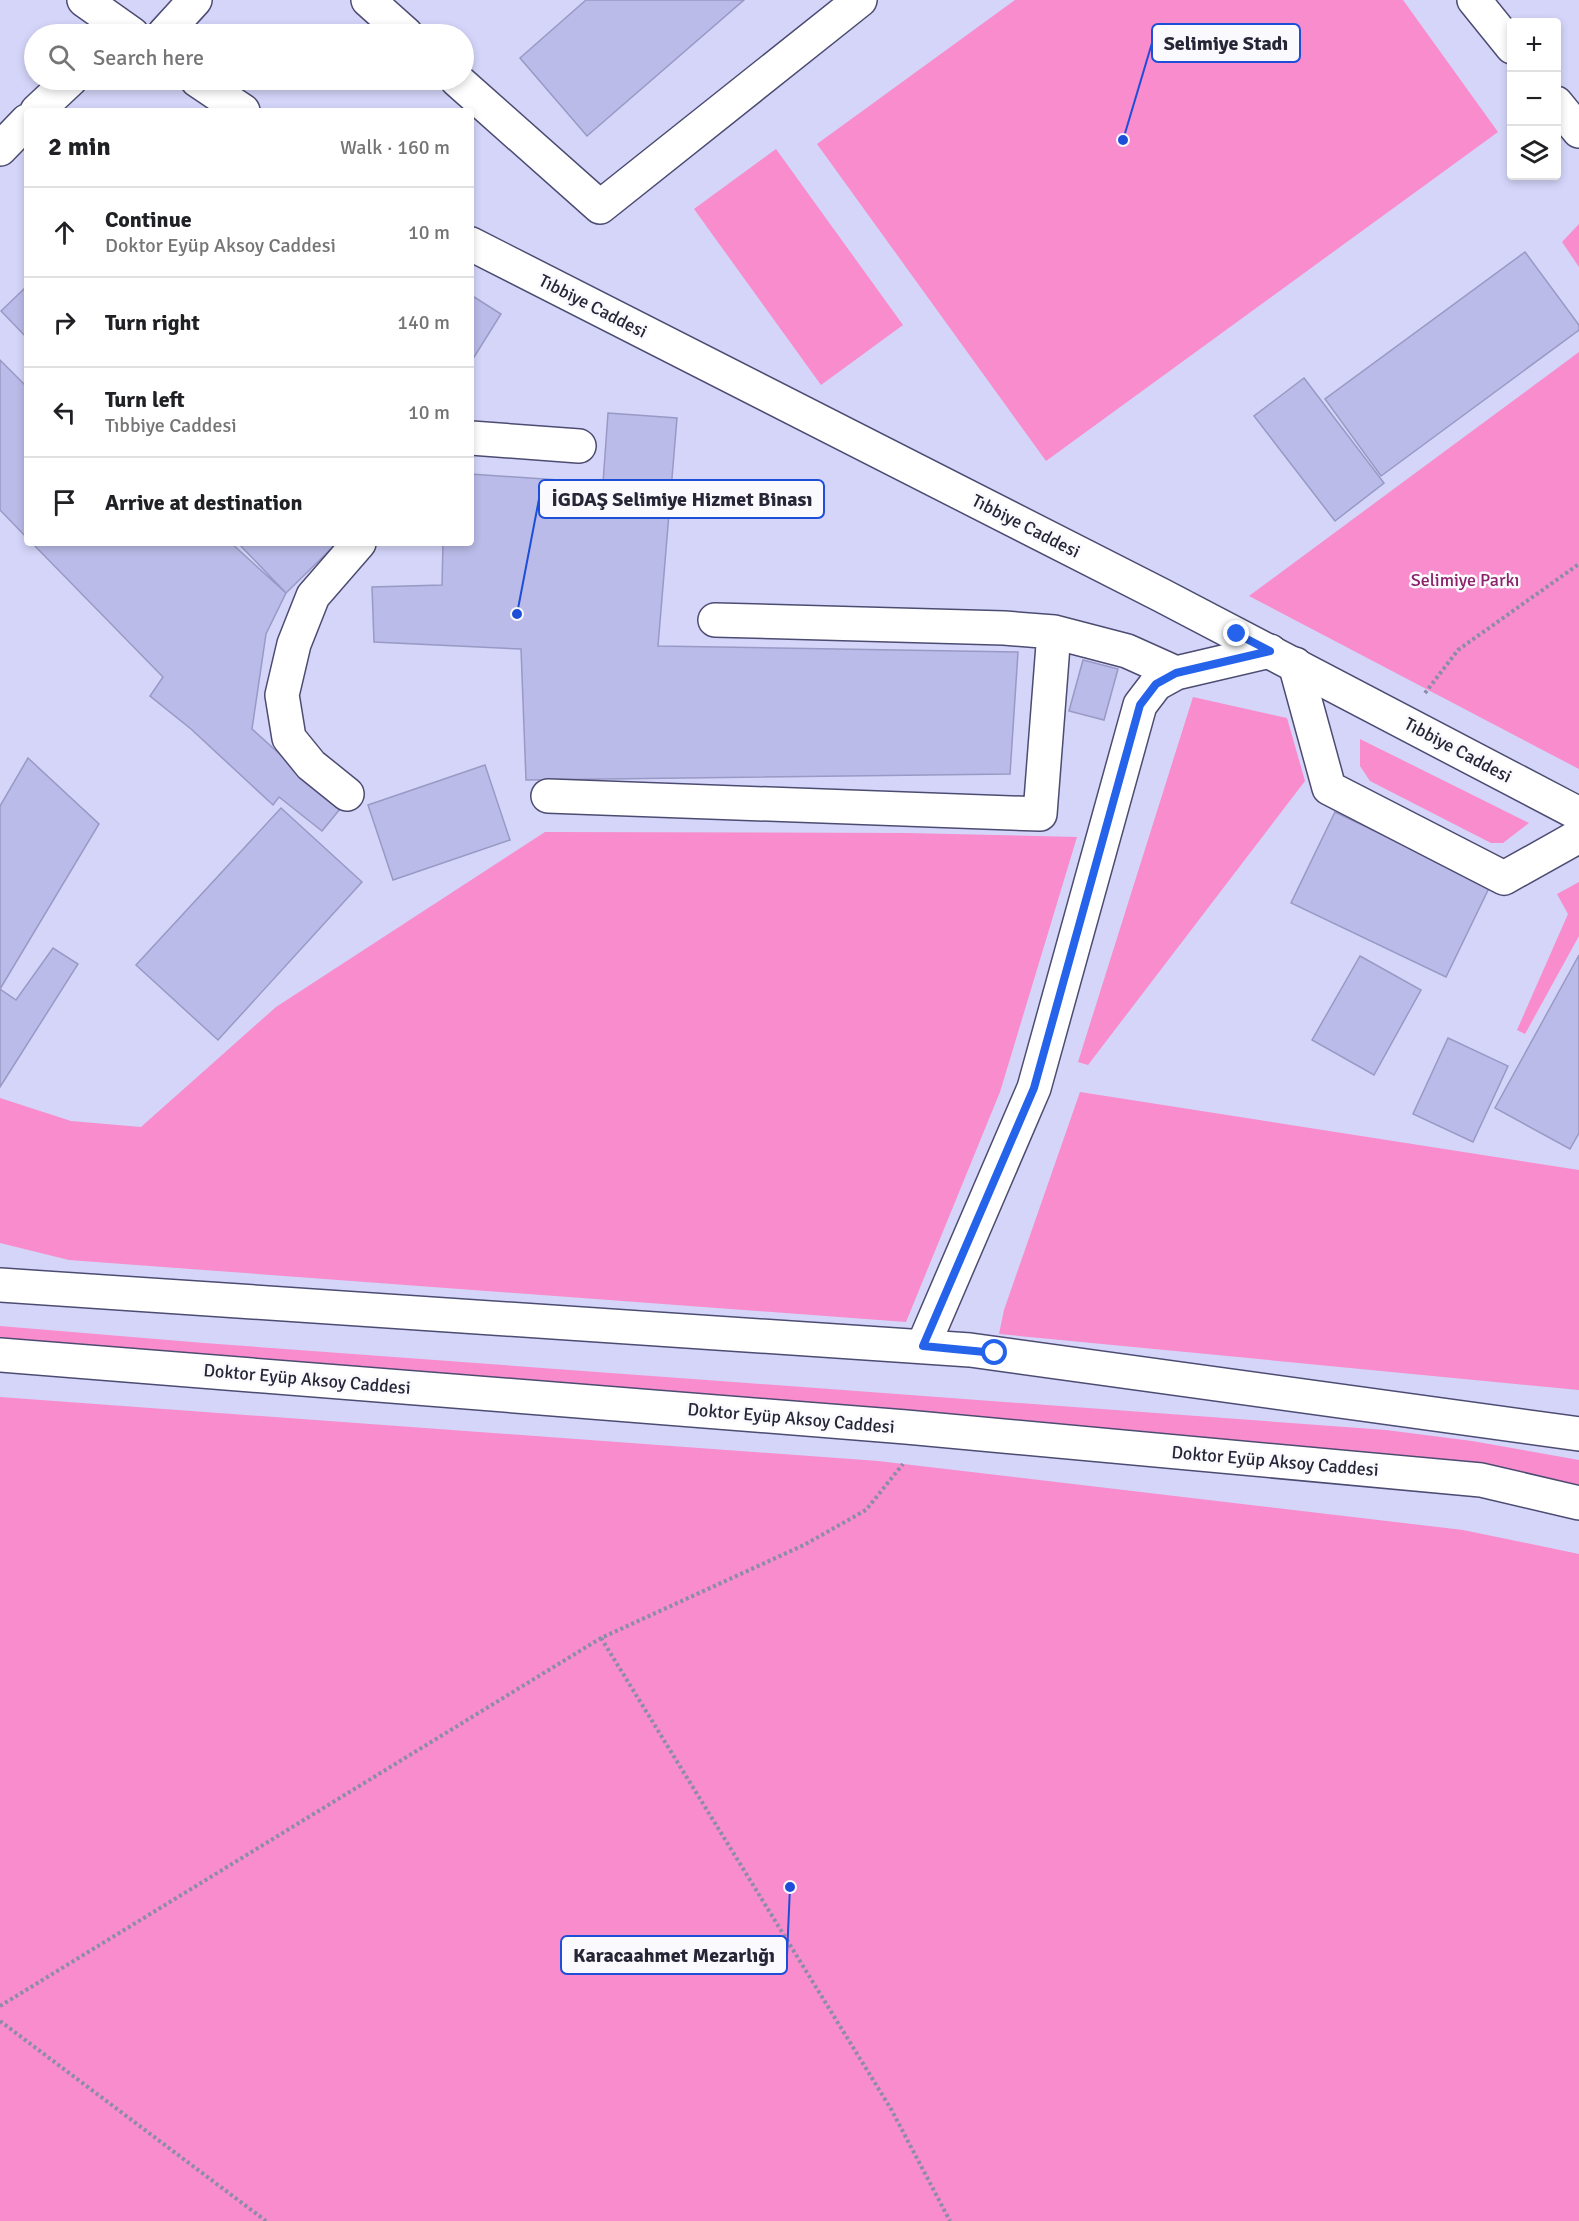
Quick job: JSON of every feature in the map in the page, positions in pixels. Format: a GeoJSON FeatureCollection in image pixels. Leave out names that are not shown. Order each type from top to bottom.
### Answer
{"type":"FeatureCollection","features":[{"type":"Feature","properties":{"kind":"main road"},"geometry":{"type":"LineString","coordinates":[[84,0],[114,24]]}},
{"type":"Feature","properties":{"kind":"main road"},"geometry":{"type":"LineString","coordinates":[[173,24],[195,0]]}},
{"type":"Feature","properties":{"kind":"main road"},"geometry":{"type":"LineString","coordinates":[[368,0],[395,24]]}},
{"type":"Feature","properties":{"kind":"main road"},"geometry":{"type":"LineString","coordinates":[[468,90],[600,207],[860,0]]}},
{"type":"Feature","properties":{"kind":"main road"},"geometry":{"type":"LineString","coordinates":[[1474,0],[1507,41]]}},
{"type":"Feature","properties":{"kind":"main road"},"geometry":{"type":"LineString","coordinates":[[40,108],[59,90]]}},
{"type":"Feature","properties":{"kind":"main road"},"geometry":{"type":"LineString","coordinates":[[212,90],[239,108]]}},
{"type":"Feature","properties":{"kind":"main road"},"geometry":{"type":"LineString","coordinates":[[1561,108],[1579,131]]}},
{"type":"Feature","properties":{"kind":"main road","name":"Tıbbiye Caddesi"},"geometry":{"type":"LineString","coordinates":[[474,246],[1282,658],[1579,814]]}},
{"type":"Feature","properties":{"kind":"main road"},"geometry":{"type":"LineString","coordinates":[[474,438],[579,446]]}},
{"type":"Feature","properties":{"kind":"main road"},"geometry":{"type":"LineString","coordinates":[[347,794],[311,765],[289,738],[282,695],[294,644],[313,596],[356,546]]}},
{"type":"Feature","properties":{"kind":"main road"},"geometry":{"type":"LineString","coordinates":[[715,620],[1004,628],[1054,632],[1127,651],[1176,673]]}},
{"type":"Feature","properties":{"kind":"main road"},"geometry":{"type":"LineString","coordinates":[[548,796],[1040,814],[1054,632]]}},
{"type":"Feature","properties":{"kind":"main road"},"geometry":{"type":"LineString","coordinates":[[923,1346],[1034,1088],[1140,705],[1156,684],[1176,673],[1282,658],[1329,788],[1504,878],[1579,836]]}},
{"type":"Feature","properties":{"kind":"main road"},"geometry":{"type":"LineString","coordinates":[[1,1285],[923,1346],[1007,1355],[1579,1434]]}},
{"type":"Feature","properties":{"kind":"main road","name":"Doktor Eyüp Aksoy Caddesi"},"geometry":{"type":"LineString","coordinates":[[0,1355],[928,1429],[1480,1480],[1579,1503]]}},
{"type":"Feature","properties":{"kind":"path"},"geometry":{"type":"LineString","coordinates":[[1403,722],[1458,650],[1579,564]]}},
{"type":"Feature","properties":{"kind":"path"},"geometry":{"type":"LineString","coordinates":[[0,2006],[601,1638],[804,1545],[866,1510],[893,1479],[928,1429]]}},
{"type":"Feature","properties":{"kind":"path"},"geometry":{"type":"LineString","coordinates":[[601,1638],[891,2109],[950,2221]]}},
{"type":"Feature","properties":{"kind":"path"},"geometry":{"type":"LineString","coordinates":[[0,2021],[266,2221]]}},
{"type":"Feature","properties":{"kind":"green space"},"geometry":{"type":"Polygon","coordinates":[[[1015,0],[1403,0],[1498,132],[1046,461],[817,144],[1015,0]]]}},
{"type":"Feature","properties":{"kind":"green space"},"geometry":{"type":"Polygon","coordinates":[[[776,149],[903,325],[821,385],[694,209],[776,149]]]}},
{"type":"Feature","properties":{"kind":"green space"},"geometry":{"type":"Polygon","coordinates":[[[1579,224],[1579,267],[1562,242],[1579,224]]]}},
{"type":"Feature","properties":{"kind":"green space","name":"Selimiye Parkı"},"geometry":{"type":"Polygon","coordinates":[[[1579,352],[1579,769],[1249,596],[1579,352]]]}},
{"type":"Feature","properties":{"kind":"green space"},"geometry":{"type":"Polygon","coordinates":[[[1193,697],[1287,718],[1305,781],[1088,1065],[1078,1062],[1193,697]]]}},
{"type":"Feature","properties":{"kind":"green space"},"geometry":{"type":"Polygon","coordinates":[[[1360,739],[1529,823],[1503,843],[1491,843],[1370,781],[1360,766],[1360,739]]]}},
{"type":"Feature","properties":{"kind":"green space"},"geometry":{"type":"Polygon","coordinates":[[[545,832],[907,833],[1077,837],[1000,1092],[906,1322],[69,1260],[0,1243],[0,1098],[71,1121],[141,1127],[276,1007],[545,832]]]}},
{"type":"Feature","properties":{"kind":"green space"},"geometry":{"type":"Polygon","coordinates":[[[1579,882],[1579,936],[1525,1034],[1517,1030],[1568,914],[1557,894],[1579,882]]]}},
{"type":"Feature","properties":{"kind":"green space"},"geometry":{"type":"Polygon","coordinates":[[[1080,1092],[1579,1170],[1579,1390],[999,1334],[1004,1310],[1080,1092]]]}},
{"type":"Feature","properties":{"kind":"green space"},"geometry":{"type":"Polygon","coordinates":[[[0,1326],[1386,1430],[1472,1441],[1579,1460],[1579,1488],[0,1342],[0,1326]]]}},
{"type":"Feature","properties":{"kind":"green space"},"geometry":{"type":"Polygon","coordinates":[[[0,1397],[878,1461],[1463,1530],[1579,1554],[1579,2221],[0,2221],[0,1397]]]}},
{"type":"Feature","properties":{"kind":"building"},"geometry":{"type":"Polygon","coordinates":[[[586,0],[744,0],[587,136],[520,58],[586,0]]]}},
{"type":"Feature","properties":{"kind":"building"},"geometry":{"type":"Polygon","coordinates":[[[1525,252],[1579,325],[1579,330],[1381,476],[1325,399],[1525,252]]]}},
{"type":"Feature","properties":{"kind":"building"},"geometry":{"type":"Polygon","coordinates":[[[24,289],[24,335],[1,311],[24,289]]]}},
{"type":"Feature","properties":{"kind":"building"},"geometry":{"type":"Polygon","coordinates":[[[474,297],[501,314],[474,357],[474,297]]]}},
{"type":"Feature","properties":{"kind":"building"},"geometry":{"type":"Polygon","coordinates":[[[0,360],[24,384],[24,535],[0,510],[0,360]]]}},
{"type":"Feature","properties":{"kind":"building"},"geometry":{"type":"Polygon","coordinates":[[[1304,378],[1384,483],[1335,521],[1254,416],[1304,378]]]}},
{"type":"Feature","properties":{"kind":"building"},"geometry":{"type":"Polygon","coordinates":[[[608,413],[677,418],[658,646],[1018,652],[1010,774],[526,780],[521,649],[374,642],[372,587],[442,585],[443,546],[474,546],[474,474],[603,483],[608,413]]]}},
{"type":"Feature","properties":{"kind":"building"},"geometry":{"type":"Polygon","coordinates":[[[35,546],[234,546],[286,593],[266,634],[252,729],[340,809],[322,831],[279,797],[273,805],[191,729],[150,696],[163,677],[35,546]]]}},
{"type":"Feature","properties":{"kind":"building"},"geometry":{"type":"Polygon","coordinates":[[[241,546],[334,546],[286,593],[241,546]]]}},
{"type":"Feature","properties":{"kind":"building"},"geometry":{"type":"Polygon","coordinates":[[[1083,660],[1118,669],[1104,720],[1069,711],[1083,660]]]}},
{"type":"Feature","properties":{"kind":"building"},"geometry":{"type":"Polygon","coordinates":[[[28,758],[99,824],[0,989],[0,806],[28,758]]]}},
{"type":"Feature","properties":{"kind":"building"},"geometry":{"type":"Polygon","coordinates":[[[485,765],[510,840],[393,880],[368,805],[485,765]]]}},
{"type":"Feature","properties":{"kind":"building"},"geometry":{"type":"Polygon","coordinates":[[[281,808],[362,882],[218,1040],[136,965],[281,808]]]}},
{"type":"Feature","properties":{"kind":"building"},"geometry":{"type":"Polygon","coordinates":[[[1335,812],[1490,886],[1446,977],[1291,903],[1335,812]]]}},
{"type":"Feature","properties":{"kind":"building"},"geometry":{"type":"Polygon","coordinates":[[[53,948],[78,964],[0,1087],[0,989],[16,1000],[53,948]]]}},
{"type":"Feature","properties":{"kind":"building"},"geometry":{"type":"Polygon","coordinates":[[[1579,955],[1579,1133],[1570,1149],[1495,1108],[1579,955]]]}},
{"type":"Feature","properties":{"kind":"building"},"geometry":{"type":"Polygon","coordinates":[[[1360,956],[1421,990],[1374,1075],[1312,1040],[1360,956]]]}},
{"type":"Feature","properties":{"kind":"building"},"geometry":{"type":"Polygon","coordinates":[[[1448,1038],[1508,1066],[1473,1142],[1413,1114],[1448,1038]]]}},
{"type":"Feature","properties":{"kind":"place","name":"Selimiye Stadı"},"geometry":{"type":"Point","coordinates":[1123,140]}},
{"type":"Feature","properties":{"kind":"place","name":"İGDAŞ Selimiye Hizmet Binası"},"geometry":{"type":"Point","coordinates":[517,614]}},
{"type":"Feature","properties":{"kind":"place","name":"Karacaahmet Mezarlığı"},"geometry":{"type":"Point","coordinates":[790,1887]}},
{"type":"Feature","properties":{"kind":"route"},"geometry":{"type":"LineString","coordinates":[[995,1353],[923,1346],[1034,1088],[1140,705],[1156,684],[1176,673],[1270,651],[1237,634]]}}]}
